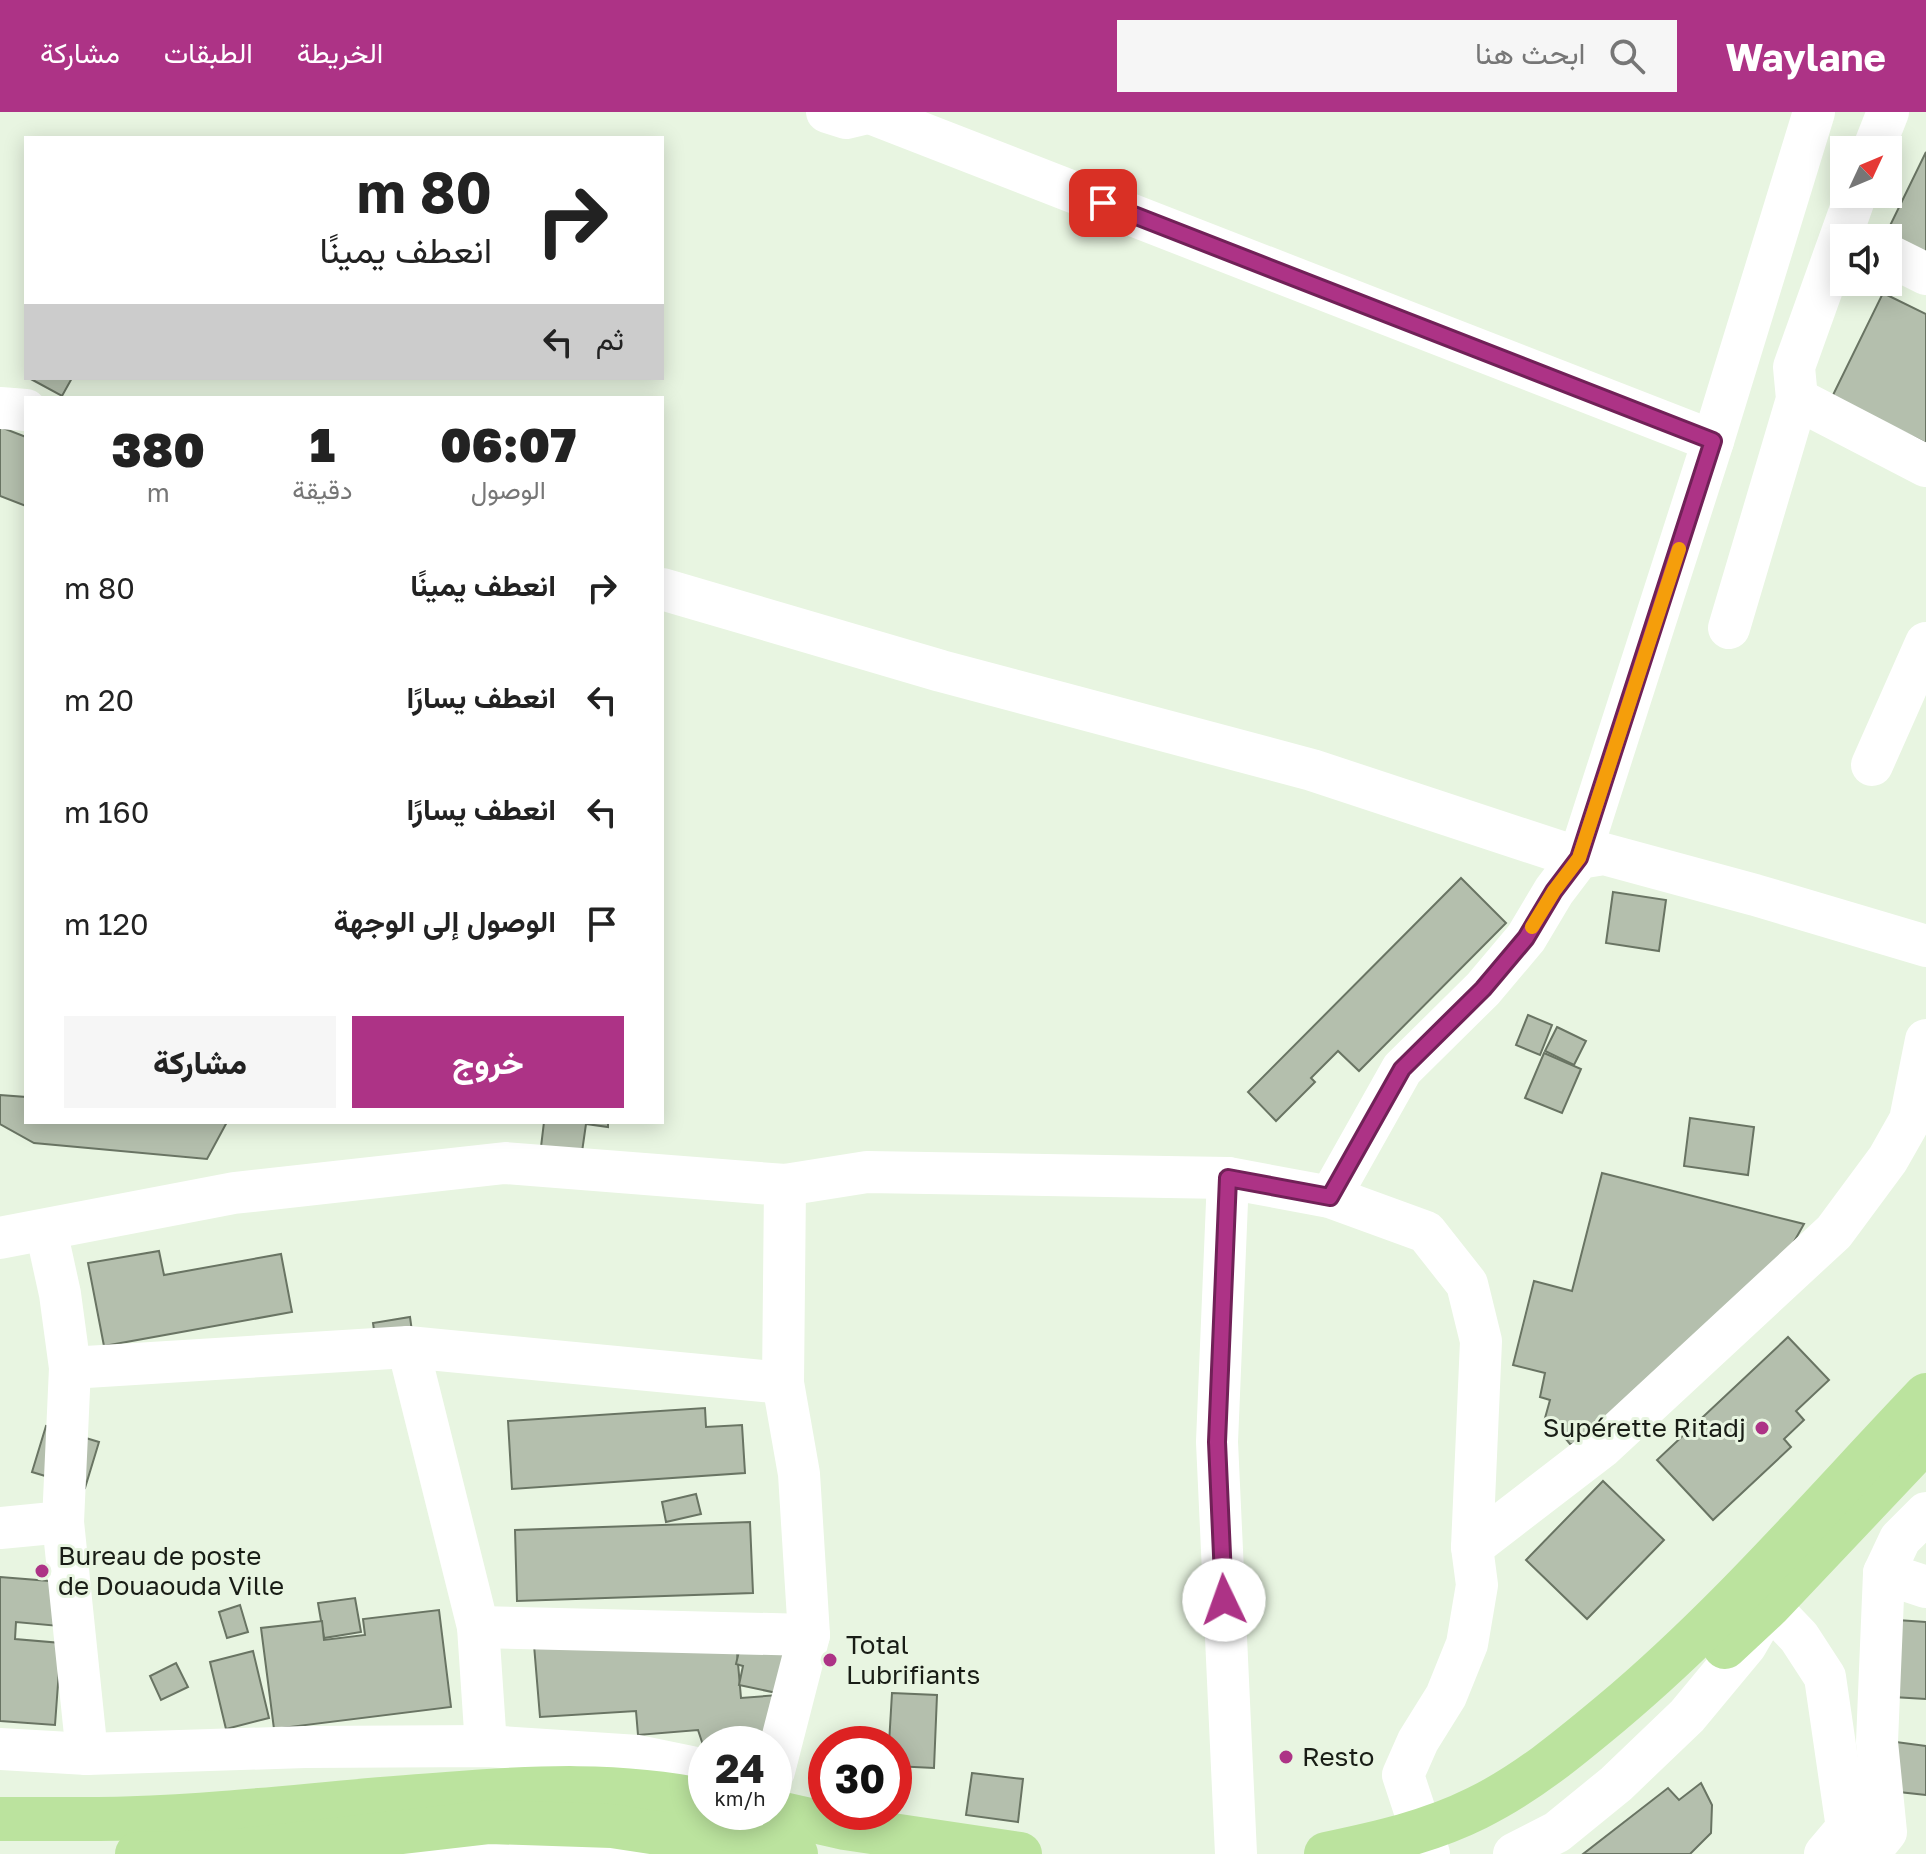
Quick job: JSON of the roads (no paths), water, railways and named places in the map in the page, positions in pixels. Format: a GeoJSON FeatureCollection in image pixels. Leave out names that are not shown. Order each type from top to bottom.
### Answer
{"type":"FeatureCollection","features":[{"type":"Feature","properties":{"kind":"main road"},"geometry":{"type":"LineString","coordinates":[[1759,1594],[1926,1395]]}},
{"type":"Feature","properties":{"kind":"main road"},"geometry":{"type":"LineString","coordinates":[[1326,1854],[1427,1847],[1478,1808],[1535,1774],[1566,1751],[1692,1641],[1759,1594],[1926,1440]]}},
{"type":"Feature","properties":{"kind":"main road"},"geometry":{"type":"LineString","coordinates":[[0,1819],[111,1819],[221,1813],[546,1787],[688,1797]]}},
{"type":"Feature","properties":{"kind":"main road"},"geometry":{"type":"LineString","coordinates":[[792,1816],[845,1828],[1020,1854]]}},
{"type":"Feature","properties":{"kind":"main road"},"geometry":{"type":"LineString","coordinates":[[137,1854],[226,1852],[490,1822],[612,1826],[796,1854]]}},
{"type":"Feature","properties":{"kind":"street"},"geometry":{"type":"LineString","coordinates":[[827,112],[846,118],[870,112],[1713,441]]}},
{"type":"Feature","properties":{"kind":"street"},"geometry":{"type":"LineString","coordinates":[[1330,1197],[1402,1069],[1492,979],[1526,938],[1554,891],[1579,858],[1713,441],[1814,112]]}},
{"type":"Feature","properties":{"kind":"street"},"geometry":{"type":"LineString","coordinates":[[1879,136],[1888,112]]}},
{"type":"Feature","properties":{"kind":"street"},"geometry":{"type":"LineString","coordinates":[[1729,628],[1797,399],[1794,367],[1851,221]]}},
{"type":"Feature","properties":{"kind":"street"},"geometry":{"type":"LineString","coordinates":[[1902,262],[1926,274]]}},
{"type":"Feature","properties":{"kind":"street"},"geometry":{"type":"LineString","coordinates":[[1797,399],[1926,466]]}},
{"type":"Feature","properties":{"kind":"street"},"geometry":{"type":"LineString","coordinates":[[0,408],[24,410]]}},
{"type":"Feature","properties":{"kind":"street"},"geometry":{"type":"LineString","coordinates":[[664,590],[941,671],[1312,770],[1579,858],[1604,854],[1926,946]]}},
{"type":"Feature","properties":{"kind":"street"},"geometry":{"type":"LineString","coordinates":[[1872,765],[1926,643]]}},
{"type":"Feature","properties":{"kind":"street"},"geometry":{"type":"LineString","coordinates":[[1472,1547],[1602,1447],[1834,1232],[1888,1159],[1910,1120],[1926,1040]]}},
{"type":"Feature","properties":{"kind":"street"},"geometry":{"type":"LineString","coordinates":[[0,1238],[234,1193],[505,1163],[785,1185],[867,1172],[1228,1178],[1330,1197],[1426,1232],[1467,1284],[1481,1341],[1472,1547],[1477,1585],[1467,1644],[1446,1696],[1418,1741],[1403,1775],[1427,1847]]}},
{"type":"Feature","properties":{"kind":"street"},"geometry":{"type":"LineString","coordinates":[[1228,1178],[1217,1442],[1236,1854]]}},
{"type":"Feature","properties":{"kind":"street"},"geometry":{"type":"LineString","coordinates":[[785,1185],[783,1383],[799,1474],[809,1635],[786,1726]]}},
{"type":"Feature","properties":{"kind":"street"},"geometry":{"type":"LineString","coordinates":[[46,1230],[60,1294],[70,1368],[63,1522],[87,1754]]}},
{"type":"Feature","properties":{"kind":"street"},"geometry":{"type":"LineString","coordinates":[[70,1368],[408,1347],[783,1383]]}},
{"type":"Feature","properties":{"kind":"street"},"geometry":{"type":"LineString","coordinates":[[408,1347],[478,1627],[486,1746]]}},
{"type":"Feature","properties":{"kind":"street"},"geometry":{"type":"LineString","coordinates":[[1868,1854],[1886,1832],[1877,1742],[1884,1573],[1900,1539],[1926,1513]]}},
{"type":"Feature","properties":{"kind":"street"},"geometry":{"type":"LineString","coordinates":[[0,1528],[63,1522]]}},
{"type":"Feature","properties":{"kind":"street"},"geometry":{"type":"LineString","coordinates":[[1884,1573],[1926,1587]]}},
{"type":"Feature","properties":{"kind":"street"},"geometry":{"type":"LineString","coordinates":[[1514,1854],[1557,1832],[1616,1784],[1687,1716],[1746,1645],[1759,1594]]}},
{"type":"Feature","properties":{"kind":"street"},"geometry":{"type":"LineString","coordinates":[[1759,1594],[1799,1637],[1825,1677],[1847,1828],[1825,1854]]}},
{"type":"Feature","properties":{"kind":"street"},"geometry":{"type":"LineString","coordinates":[[478,1627],[809,1635]]}},
{"type":"Feature","properties":{"kind":"street"},"geometry":{"type":"LineString","coordinates":[[0,1749],[87,1754],[305,1747],[486,1746],[638,1756],[688,1764]]}},
{"type":"Feature","properties":{"kind":"street"},"geometry":{"type":"LineString","coordinates":[[413,1854],[491,1845],[613,1849],[645,1854]]}},
{"type":"Feature","properties":{"kind":"place","name":"Supérette Ritadj"},"geometry":{"type":"Point","coordinates":[1762,1428]}},
{"type":"Feature","properties":{"kind":"place","name":"Bureau de poste de Douaouda Ville"},"geometry":{"type":"Point","coordinates":[42,1571]}},
{"type":"Feature","properties":{"kind":"place","name":"Total Lubrifiants"},"geometry":{"type":"Point","coordinates":[830,1660]}},
{"type":"Feature","properties":{"kind":"place","name":"Resto"},"geometry":{"type":"Point","coordinates":[1286,1757]}}]}
